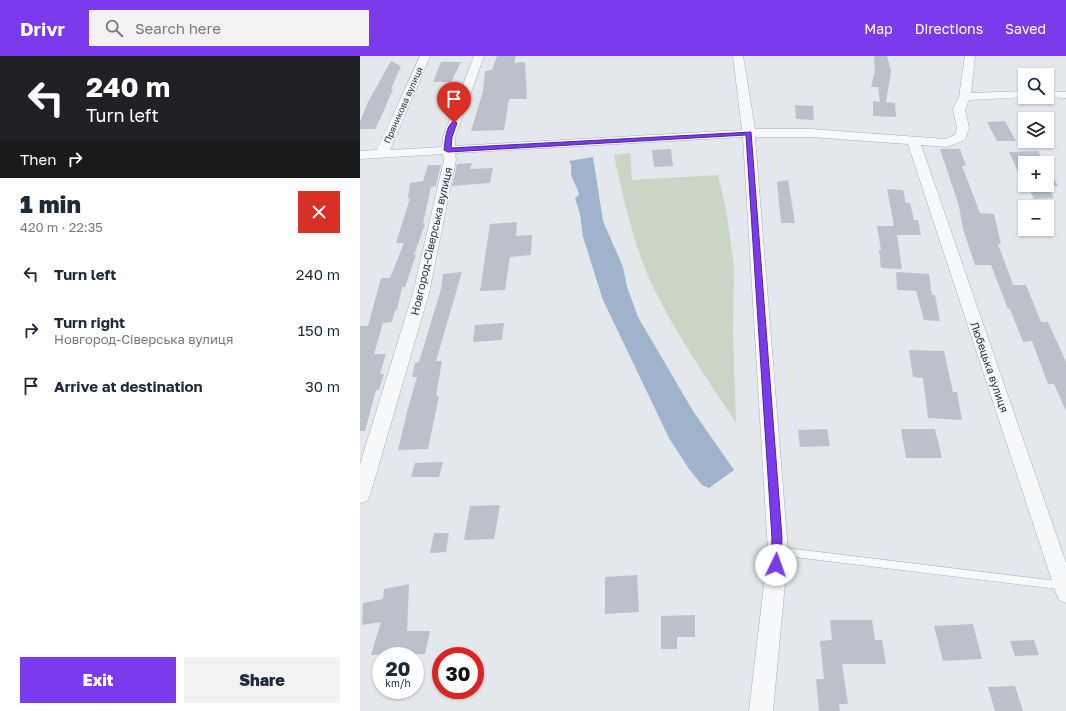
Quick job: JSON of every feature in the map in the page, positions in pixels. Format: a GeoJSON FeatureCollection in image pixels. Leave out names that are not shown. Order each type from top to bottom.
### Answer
{"type":"FeatureCollection","features":[{"type":"Feature","properties":{"kind":"street","name":"Пряникова вулиця"},"geometry":{"type":"LineString","coordinates":[[382,153],[425,56]]}},
{"type":"Feature","properties":{"kind":"street","name":"Новгород-Сіверська вулиця"},"geometry":{"type":"LineString","coordinates":[[360,495],[421,292],[450,160],[448,150],[449,137],[479,56]]}},
{"type":"Feature","properties":{"kind":"street"},"geometry":{"type":"LineString","coordinates":[[738,56],[749,133],[778,551],[761,711]]}},
{"type":"Feature","properties":{"kind":"street"},"geometry":{"type":"LineString","coordinates":[[360,155],[749,133],[811,133],[947,143],[961,137],[963,128],[959,109],[965,97],[970,56]]}},
{"type":"Feature","properties":{"kind":"street"},"geometry":{"type":"LineString","coordinates":[[965,97],[1018,94]]}},
{"type":"Feature","properties":{"kind":"street"},"geometry":{"type":"LineString","coordinates":[[1054,94],[1066,95]]}},
{"type":"Feature","properties":{"kind":"street","name":"Любецька вулиця"},"geometry":{"type":"LineString","coordinates":[[913,141],[1065,588]]}},
{"type":"Feature","properties":{"kind":"lane"},"geometry":{"type":"LineString","coordinates":[[778,551],[1065,588]]}},
{"type":"Feature","properties":{"kind":"green space"},"geometry":{"type":"Polygon","coordinates":[[[630,153],[632,180],[718,175],[726,209],[734,266],[733,334],[736,423],[673,325],[655,291],[641,258],[630,224],[614,155],[630,153]]]}},
{"type":"Feature","properties":{"kind":"water"},"geometry":{"type":"Polygon","coordinates":[[[593,157],[603,221],[623,267],[627,287],[638,317],[693,411],[734,470],[709,488],[702,485],[689,469],[669,438],[603,300],[583,237],[580,214],[575,198],[579,195],[571,173],[571,165],[569,161],[593,157]]]}},
{"type":"Feature","properties":{"kind":"building"},"geometry":{"type":"Polygon","coordinates":[[[497,56],[516,56],[514,63],[525,62],[527,99],[509,99],[504,130],[471,131],[483,91],[485,71],[492,70],[497,56]]]}},
{"type":"Feature","properties":{"kind":"building"},"geometry":{"type":"Polygon","coordinates":[[[874,56],[887,56],[891,71],[886,102],[895,103],[896,117],[873,116],[873,101],[880,102],[878,87],[871,87],[875,71],[874,56]]]}},
{"type":"Feature","properties":{"kind":"building"},"geometry":{"type":"Polygon","coordinates":[[[391,61],[401,66],[382,115],[375,129],[360,129],[360,122],[367,104],[391,61]]]}},
{"type":"Feature","properties":{"kind":"building"},"geometry":{"type":"Polygon","coordinates":[[[441,62],[461,62],[451,82],[433,82],[441,62]]]}},
{"type":"Feature","properties":{"kind":"building"},"geometry":{"type":"Polygon","coordinates":[[[795,105],[813,106],[814,120],[796,119],[795,105]]]}},
{"type":"Feature","properties":{"kind":"building"},"geometry":{"type":"Polygon","coordinates":[[[1005,121],[1016,141],[997,141],[987,122],[1005,121]]]}},
{"type":"Feature","properties":{"kind":"building"},"geometry":{"type":"Polygon","coordinates":[[[671,149],[673,166],[654,167],[652,150],[671,149]]]}},
{"type":"Feature","properties":{"kind":"building"},"geometry":{"type":"Polygon","coordinates":[[[940,149],[960,149],[966,166],[962,166],[980,213],[994,214],[1001,244],[998,244],[1013,285],[1026,285],[1041,322],[1048,322],[1066,362],[1066,411],[1054,384],[1048,384],[1032,341],[1023,342],[991,265],[975,265],[963,229],[959,206],[940,149]]]}},
{"type":"Feature","properties":{"kind":"building"},"geometry":{"type":"Polygon","coordinates":[[[1038,151],[1041,156],[1018,156],[1018,172],[1009,152],[1038,151]]]}},
{"type":"Feature","properties":{"kind":"building"},"geometry":{"type":"Polygon","coordinates":[[[472,163],[470,169],[493,168],[490,183],[452,186],[457,164],[472,163]]]}},
{"type":"Feature","properties":{"kind":"building"},"geometry":{"type":"Polygon","coordinates":[[[428,165],[441,165],[436,186],[431,187],[423,223],[425,224],[405,287],[402,287],[397,310],[395,310],[392,322],[383,323],[374,354],[386,354],[380,374],[384,374],[379,390],[376,390],[365,431],[360,431],[360,326],[368,326],[381,278],[390,278],[404,243],[396,243],[410,198],[408,198],[410,183],[423,181],[428,165]]]}},
{"type":"Feature","properties":{"kind":"building"},"geometry":{"type":"Polygon","coordinates":[[[1054,179],[1058,186],[1054,186],[1054,179]]]}},
{"type":"Feature","properties":{"kind":"building"},"geometry":{"type":"Polygon","coordinates":[[[788,180],[795,223],[781,223],[777,182],[788,180]]]}},
{"type":"Feature","properties":{"kind":"building"},"geometry":{"type":"Polygon","coordinates":[[[887,189],[903,190],[906,203],[910,203],[914,220],[918,220],[921,235],[897,235],[902,269],[881,268],[879,250],[881,250],[877,226],[894,226],[887,189]]]}},
{"type":"Feature","properties":{"kind":"building"},"geometry":{"type":"Polygon","coordinates":[[[1030,192],[1050,192],[1054,198],[1034,199],[1030,192]]]}},
{"type":"Feature","properties":{"kind":"building"},"geometry":{"type":"Polygon","coordinates":[[[517,222],[516,236],[532,235],[531,255],[510,257],[505,290],[480,291],[490,224],[517,222]]]}},
{"type":"Feature","properties":{"kind":"building"},"geometry":{"type":"Polygon","coordinates":[[[462,272],[436,361],[442,361],[436,396],[439,396],[428,449],[398,450],[417,377],[412,377],[415,363],[419,362],[441,289],[443,274],[462,272]]]}},
{"type":"Feature","properties":{"kind":"building"},"geometry":{"type":"Polygon","coordinates":[[[896,272],[929,274],[932,295],[935,295],[940,321],[924,320],[916,291],[897,290],[896,272]]]}},
{"type":"Feature","properties":{"kind":"building"},"geometry":{"type":"Polygon","coordinates":[[[504,323],[502,340],[473,342],[475,325],[504,323]]]}},
{"type":"Feature","properties":{"kind":"building"},"geometry":{"type":"Polygon","coordinates":[[[909,350],[944,351],[953,392],[957,392],[962,420],[928,418],[923,378],[913,377],[909,350]]]}},
{"type":"Feature","properties":{"kind":"building"},"geometry":{"type":"Polygon","coordinates":[[[827,429],[830,446],[800,447],[798,430],[827,429]]]}},
{"type":"Feature","properties":{"kind":"building"},"geometry":{"type":"Polygon","coordinates":[[[901,429],[935,429],[942,458],[906,458],[901,429]]]}},
{"type":"Feature","properties":{"kind":"building"},"geometry":{"type":"Polygon","coordinates":[[[443,462],[439,477],[411,477],[415,463],[443,462]]]}},
{"type":"Feature","properties":{"kind":"building"},"geometry":{"type":"Polygon","coordinates":[[[500,505],[494,539],[464,540],[470,506],[500,505]]]}},
{"type":"Feature","properties":{"kind":"building"},"geometry":{"type":"Polygon","coordinates":[[[434,533],[449,533],[446,552],[430,553],[434,533]]]}},
{"type":"Feature","properties":{"kind":"building"},"geometry":{"type":"Polygon","coordinates":[[[637,575],[639,612],[605,614],[605,577],[637,575]]]}},
{"type":"Feature","properties":{"kind":"building"},"geometry":{"type":"Polygon","coordinates":[[[409,584],[407,631],[430,631],[425,654],[424,647],[373,647],[381,622],[362,625],[363,603],[383,599],[384,589],[409,584]]]}},
{"type":"Feature","properties":{"kind":"building"},"geometry":{"type":"Polygon","coordinates":[[[695,615],[695,637],[677,637],[677,649],[661,649],[661,616],[695,615]]]}},
{"type":"Feature","properties":{"kind":"building"},"geometry":{"type":"Polygon","coordinates":[[[830,620],[872,620],[875,640],[882,640],[886,664],[842,664],[848,704],[839,704],[840,711],[819,711],[816,679],[824,679],[820,641],[832,640],[830,620]]]}},
{"type":"Feature","properties":{"kind":"building"},"geometry":{"type":"Polygon","coordinates":[[[973,624],[982,659],[943,661],[934,626],[973,624]]]}},
{"type":"Feature","properties":{"kind":"building"},"geometry":{"type":"Polygon","coordinates":[[[1034,640],[1039,655],[1015,656],[1010,641],[1034,640]]]}},
{"type":"Feature","properties":{"kind":"building"},"geometry":{"type":"Polygon","coordinates":[[[1015,686],[1023,711],[995,711],[988,687],[1015,686]]]}},
{"type":"Feature","properties":{"kind":"route"},"geometry":{"type":"LineString","coordinates":[[454,123],[449,137],[448,150],[749,133],[778,551],[776,565]]}}]}
